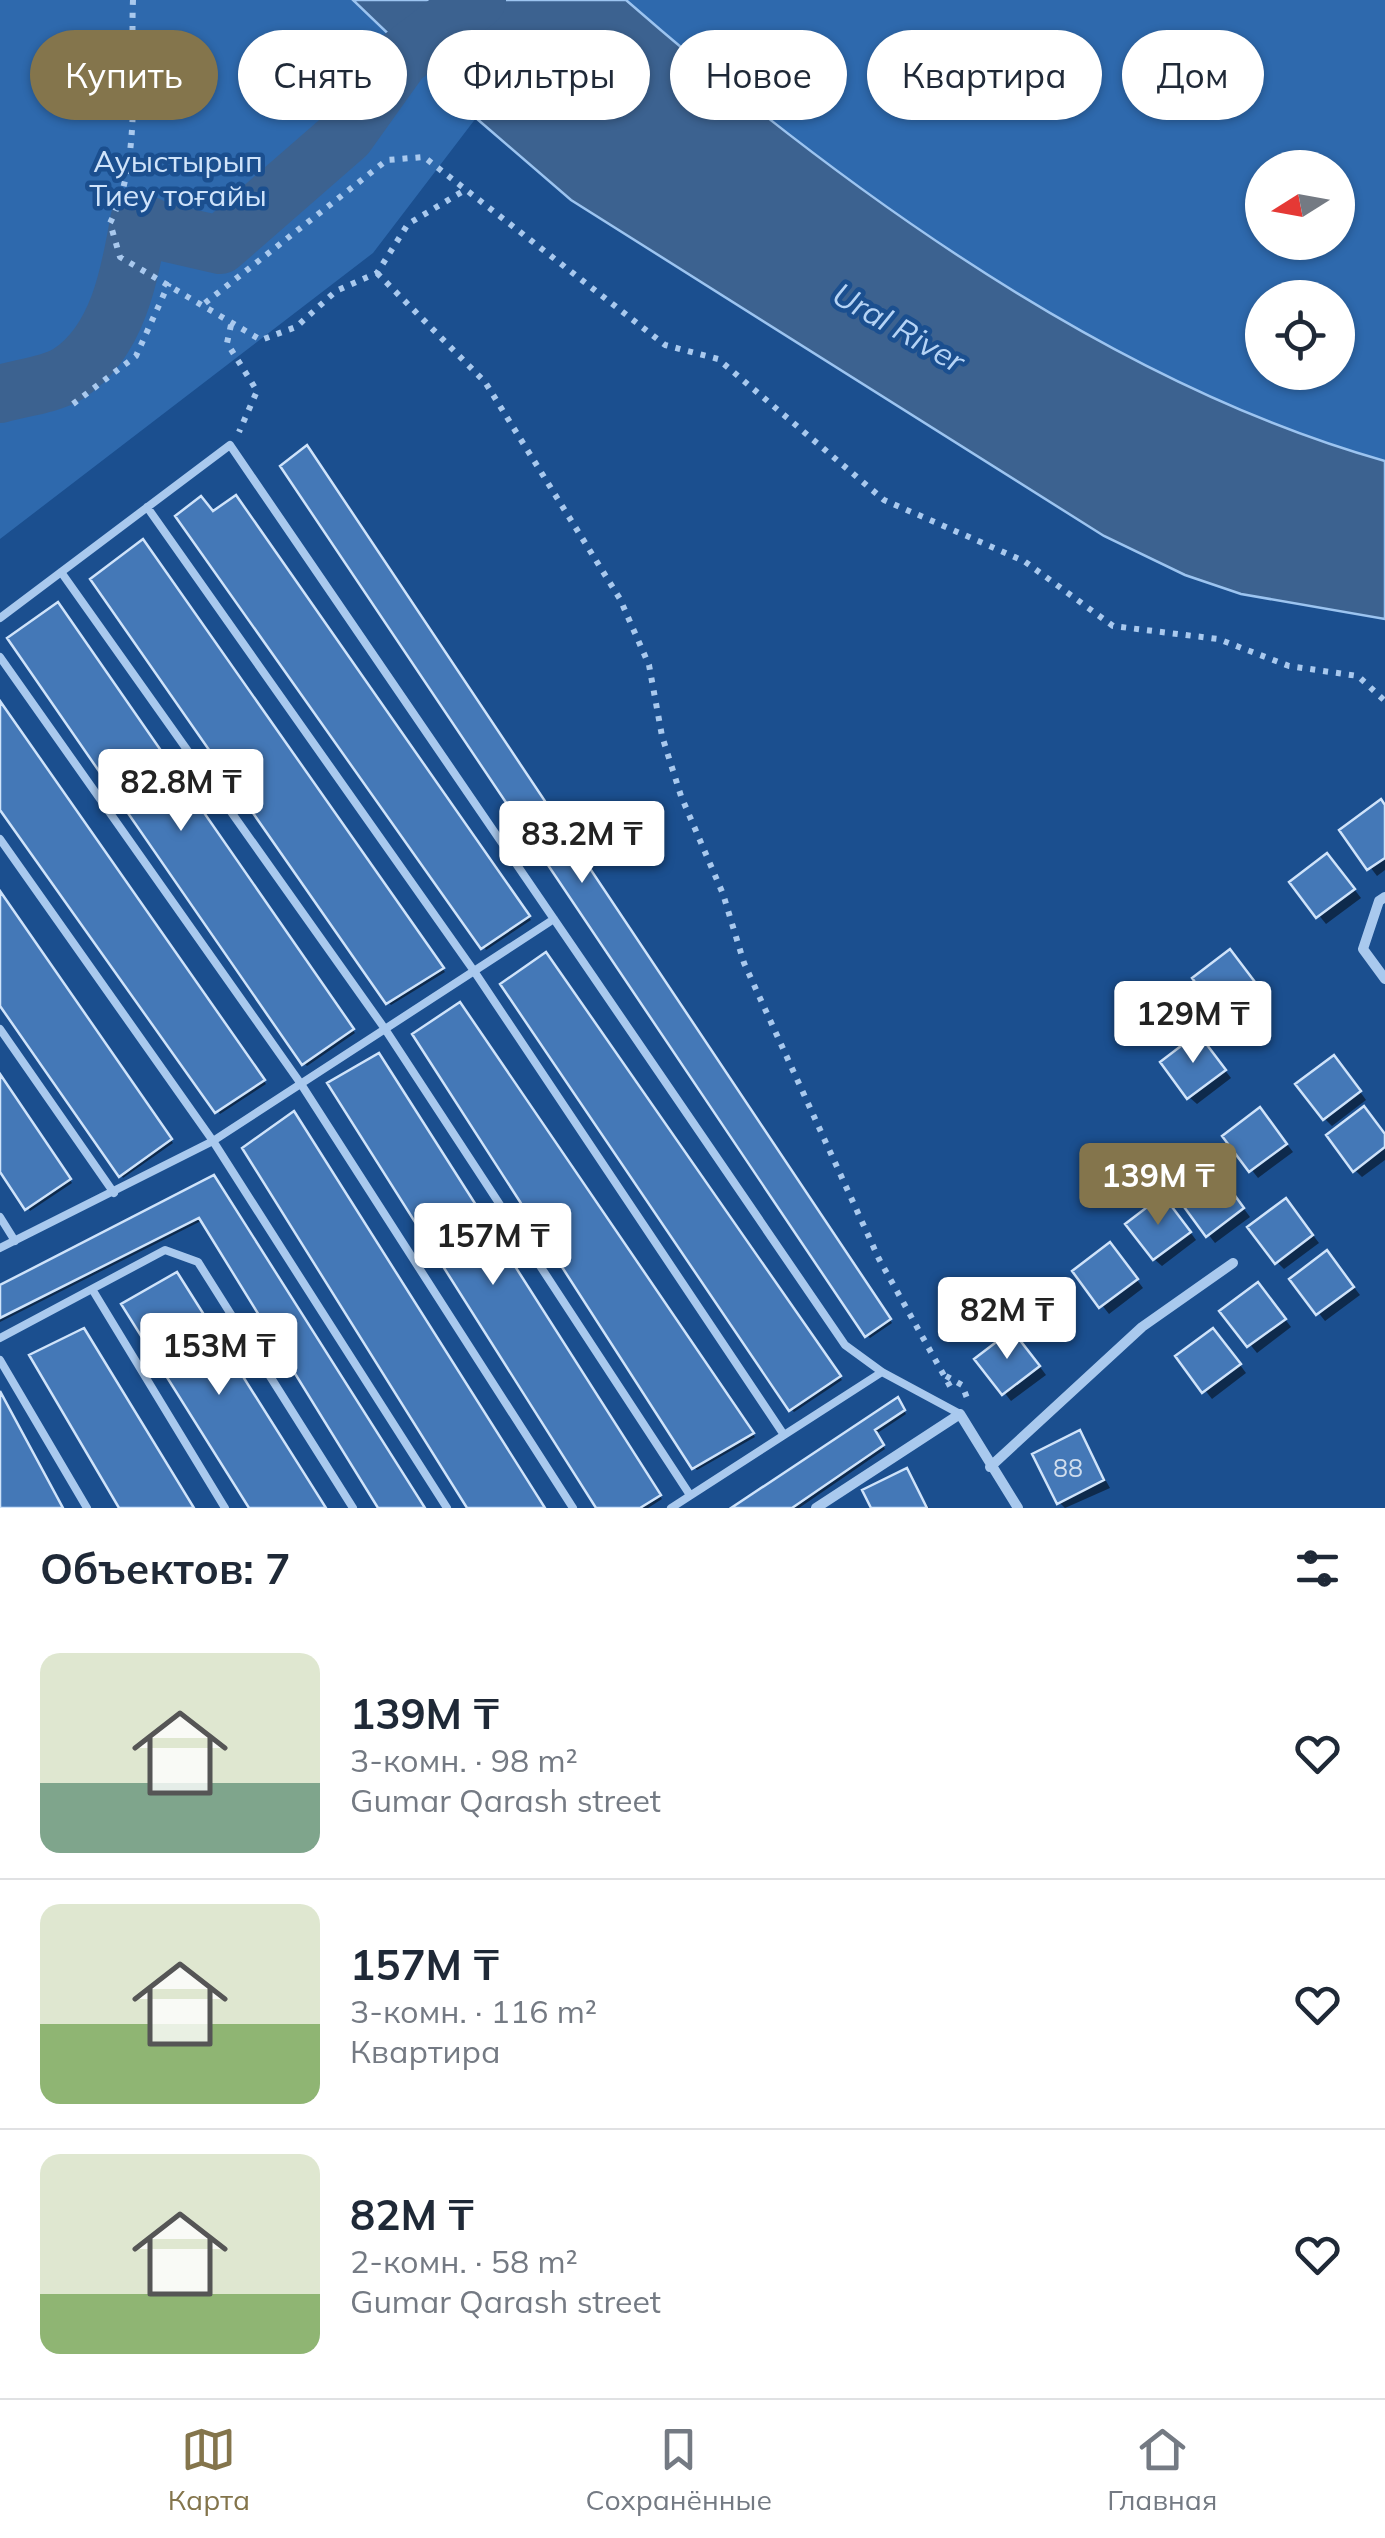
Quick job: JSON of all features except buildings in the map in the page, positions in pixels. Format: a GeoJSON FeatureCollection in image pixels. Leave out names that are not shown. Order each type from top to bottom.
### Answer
{"type":"FeatureCollection","features":[{"type":"Feature","properties":{"kind":"street"},"geometry":{"type":"LineString","coordinates":[[1385,897],[1379,901],[1364,949],[1385,979]]}},
{"type":"Feature","properties":{"kind":"street"},"geometry":{"type":"LineString","coordinates":[[990,1467],[1142,1327],[1233,1263]]}},
{"type":"Feature","properties":{"kind":"street"},"geometry":{"type":"LineString","coordinates":[[816,1508],[960,1414],[1018,1508]]}},
{"type":"Feature","properties":{"kind":"lane"},"geometry":{"type":"LineString","coordinates":[[0,618],[230,445],[846,1345],[882,1372],[960,1414]]}},
{"type":"Feature","properties":{"kind":"lane"},"geometry":{"type":"LineString","coordinates":[[148,507],[474,971],[784,1435]]}},
{"type":"Feature","properties":{"kind":"lane"},"geometry":{"type":"LineString","coordinates":[[62,572],[385,1029],[690,1495]]}},
{"type":"Feature","properties":{"kind":"lane"},"geometry":{"type":"LineString","coordinates":[[0,657],[301,1084],[573,1508]]}},
{"type":"Feature","properties":{"kind":"lane"},"geometry":{"type":"LineString","coordinates":[[0,839],[213,1141],[448,1508]]}},
{"type":"Feature","properties":{"kind":"lane"},"geometry":{"type":"LineString","coordinates":[[0,1248],[213,1141],[554,919]]}},
{"type":"Feature","properties":{"kind":"lane"},"geometry":{"type":"LineString","coordinates":[[0,1028],[114,1193]]}},
{"type":"Feature","properties":{"kind":"lane"},"geometry":{"type":"LineString","coordinates":[[0,1217],[15,1241]]}},
{"type":"Feature","properties":{"kind":"lane"},"geometry":{"type":"LineString","coordinates":[[0,1338],[165,1250],[198,1262],[354,1508]]}},
{"type":"Feature","properties":{"kind":"lane"},"geometry":{"type":"LineString","coordinates":[[92,1289],[224,1508]]}},
{"type":"Feature","properties":{"kind":"lane"},"geometry":{"type":"LineString","coordinates":[[0,1360],[88,1508]]}},
{"type":"Feature","properties":{"kind":"lane"},"geometry":{"type":"LineString","coordinates":[[671,1508],[882,1372]]}},
{"type":"Feature","properties":{"kind":"path"},"geometry":{"type":"LineString","coordinates":[[133,0],[136,63],[129,158],[122,199],[110,223],[120,257],[141,272],[169,282],[205,303],[231,324],[261,340],[296,327],[336,291],[377,273],[408,224],[466,190]]}},
{"type":"Feature","properties":{"kind":"path"},"geometry":{"type":"LineString","coordinates":[[205,303],[386,160],[424,157],[665,344],[718,359],[884,500],[1024,561],[1112,626],[1218,639],[1289,666],[1358,676],[1385,701]]}},
{"type":"Feature","properties":{"kind":"path"},"geometry":{"type":"LineString","coordinates":[[377,273],[486,382],[620,599],[648,665],[662,736],[680,796],[723,894],[744,963],[879,1259],[956,1398],[960,1414]]}},
{"type":"Feature","properties":{"kind":"path"},"geometry":{"type":"LineString","coordinates":[[72,404],[136,356],[169,282]]}},
{"type":"Feature","properties":{"kind":"path"},"geometry":{"type":"LineString","coordinates":[[230,445],[248,417],[256,391],[227,342],[231,324]]}},
{"type":"Feature","properties":{"kind":"green space","name":"Ауыстырып Тиеу тоғайы"},"geometry":{"type":"Polygon","coordinates":[[[0,0],[353,0],[384,30],[238,30],[238,120],[407,120],[407,52],[427,71],[427,120],[474,120],[373,253],[0,539],[0,0]]]}},
{"type":"Feature","properties":{"kind":"green space"},"geometry":{"type":"Polygon","coordinates":[[[626,0],[1385,0],[1385,461],[1282,427],[1181,383],[1081,330],[983,271],[771,120],[847,120],[847,30],[670,30],[670,37],[626,0]]]}},
{"type":"Feature","properties":{"kind":"water","name":"Ural River"},"geometry":{"type":"Polygon","coordinates":[[[353,0],[626,0],[670,37],[670,120],[771,120],[888,207],[1081,330],[1181,383],[1282,427],[1385,461],[1385,619],[1241,594],[1185,575],[1104,536],[571,200],[478,120],[650,120],[650,30],[427,30],[427,71],[407,52],[407,30],[384,30],[353,0]]]}},
{"type":"Feature","properties":{"kind":"waterway"},"geometry":{"type":"LineString","coordinates":[[0,394],[61,378],[99,344],[126,284],[139,221],[159,231],[220,245],[346,135],[401,58],[477,0]]}}]}
